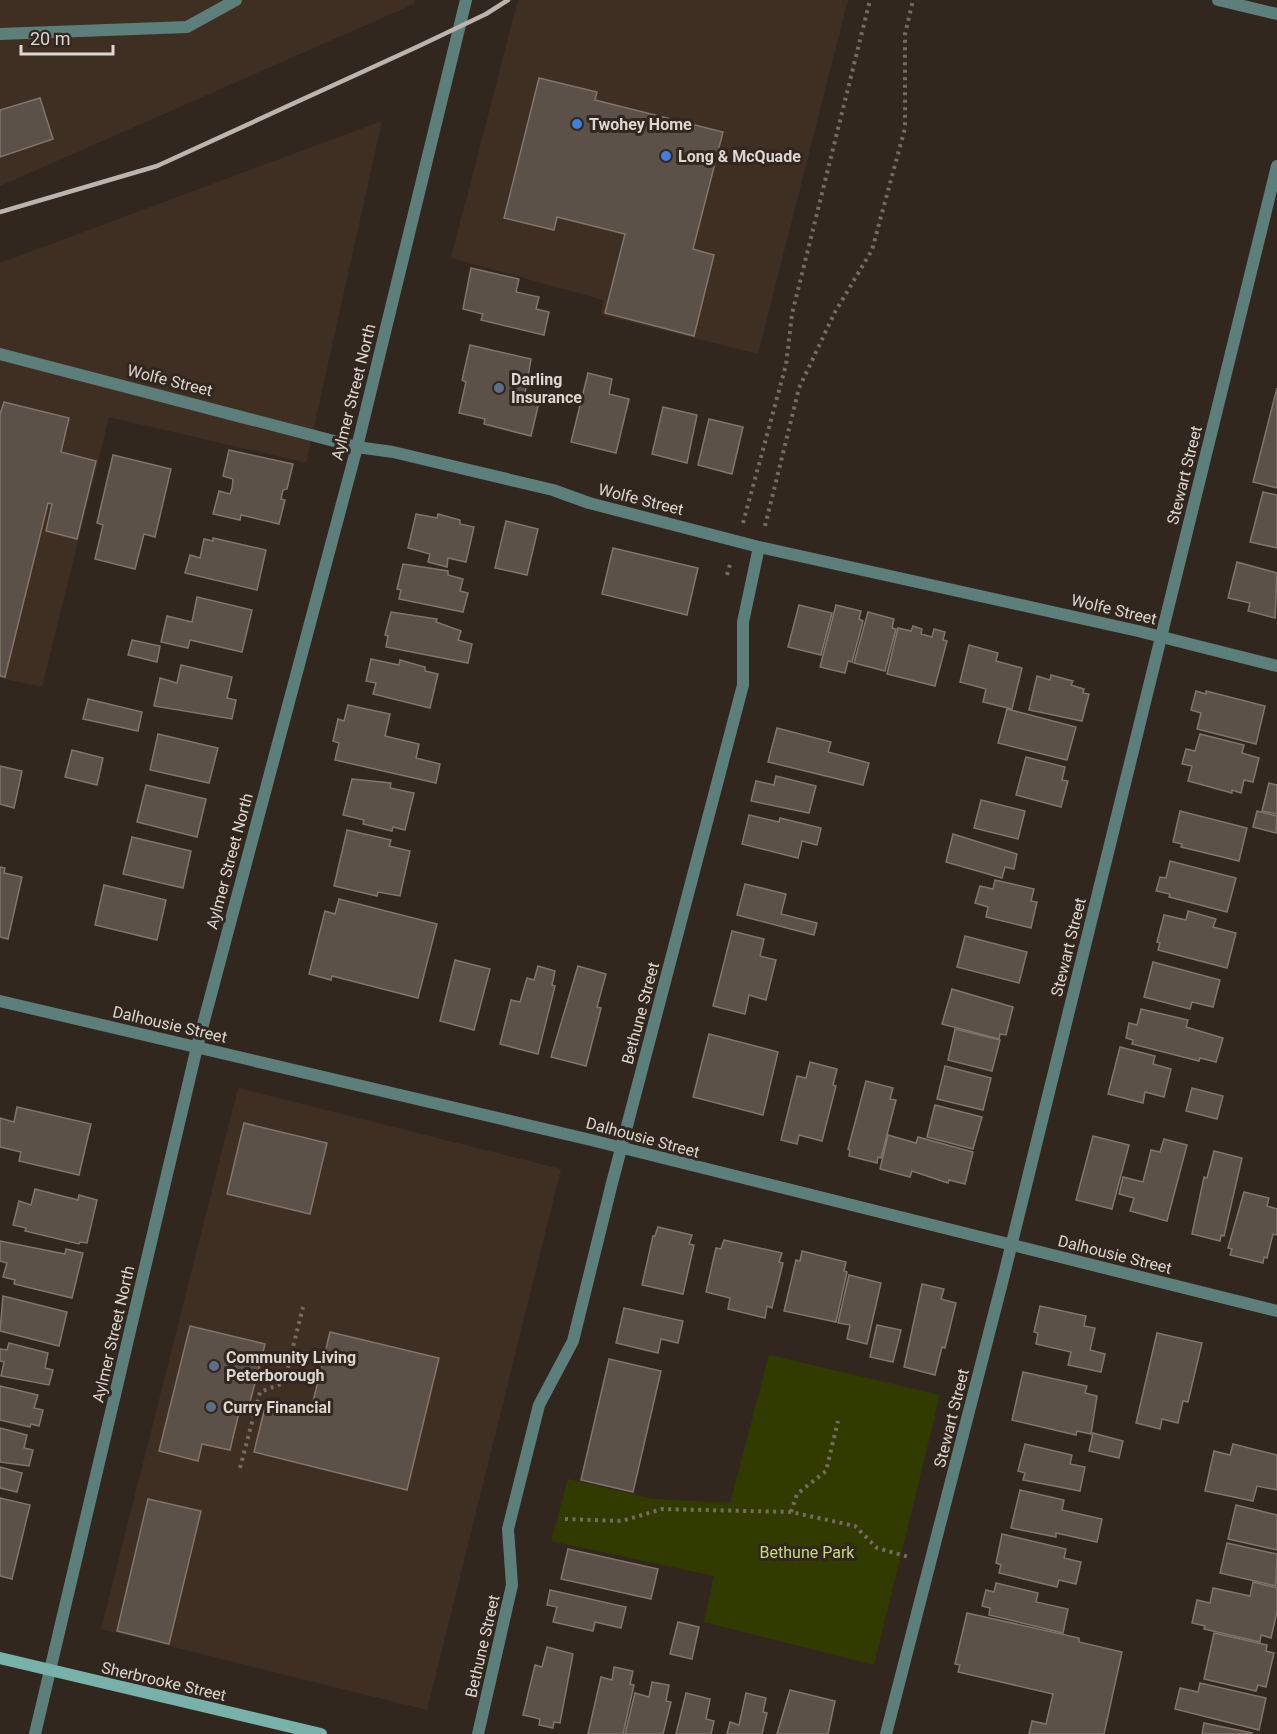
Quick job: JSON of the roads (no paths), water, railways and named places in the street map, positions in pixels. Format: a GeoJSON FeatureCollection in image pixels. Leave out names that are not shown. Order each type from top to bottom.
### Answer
{"type":"FeatureCollection","features":[{"type":"Feature","properties":{"kind":"main road","name":"Sherbrooke Street"},"geometry":{"type":"LineString","coordinates":[[0,1658],[321,1734]]}},
{"type":"Feature","properties":{"kind":"street"},"geometry":{"type":"LineString","coordinates":[[0,34],[188,27],[236,0]]}},
{"type":"Feature","properties":{"kind":"street","name":"Aylmer Street North"},"geometry":{"type":"LineString","coordinates":[[35,1734],[197,1047],[357,447],[466,0]]}},
{"type":"Feature","properties":{"kind":"street"},"geometry":{"type":"LineString","coordinates":[[1218,0],[1277,14]]}},
{"type":"Feature","properties":{"kind":"street","name":"Stewart Street"},"geometry":{"type":"LineString","coordinates":[[886,1734],[1012,1246],[1277,166]]}},
{"type":"Feature","properties":{"kind":"street","name":"Wolfe Street"},"geometry":{"type":"LineString","coordinates":[[0,354],[357,447],[393,452],[553,490],[589,503],[759,547],[1161,636],[1277,666]]}},
{"type":"Feature","properties":{"kind":"street","name":"Bethune Street"},"geometry":{"type":"LineString","coordinates":[[478,1734],[512,1585],[508,1528],[539,1404],[573,1341],[621,1148],[743,685],[743,622],[759,547]]}},
{"type":"Feature","properties":{"kind":"street","name":"Dalhousie Street"},"geometry":{"type":"LineString","coordinates":[[0,1001],[621,1148],[1277,1311]]}},
{"type":"Feature","properties":{"kind":"railway"},"geometry":{"type":"LineString","coordinates":[[0,212],[157,166],[419,46],[486,14],[508,0]]}},
{"type":"Feature","properties":{"kind":"place","name":"Twohey Home"},"geometry":{"type":"Point","coordinates":[577,124]}},
{"type":"Feature","properties":{"kind":"place","name":"Long & McQuade"},"geometry":{"type":"Point","coordinates":[666,156]}},
{"type":"Feature","properties":{"kind":"place","name":"Darling Insurance"},"geometry":{"type":"Point","coordinates":[499,388]}},
{"type":"Feature","properties":{"kind":"place","name":"Community Living Peterborough"},"geometry":{"type":"Point","coordinates":[214,1366]}},
{"type":"Feature","properties":{"kind":"place","name":"Curry Financial"},"geometry":{"type":"Point","coordinates":[211,1407]}},
{"type":"Feature","properties":{"kind":"park label","name":"Bethune Park"},"geometry":{"type":"Point","coordinates":[807,1552]}}]}
